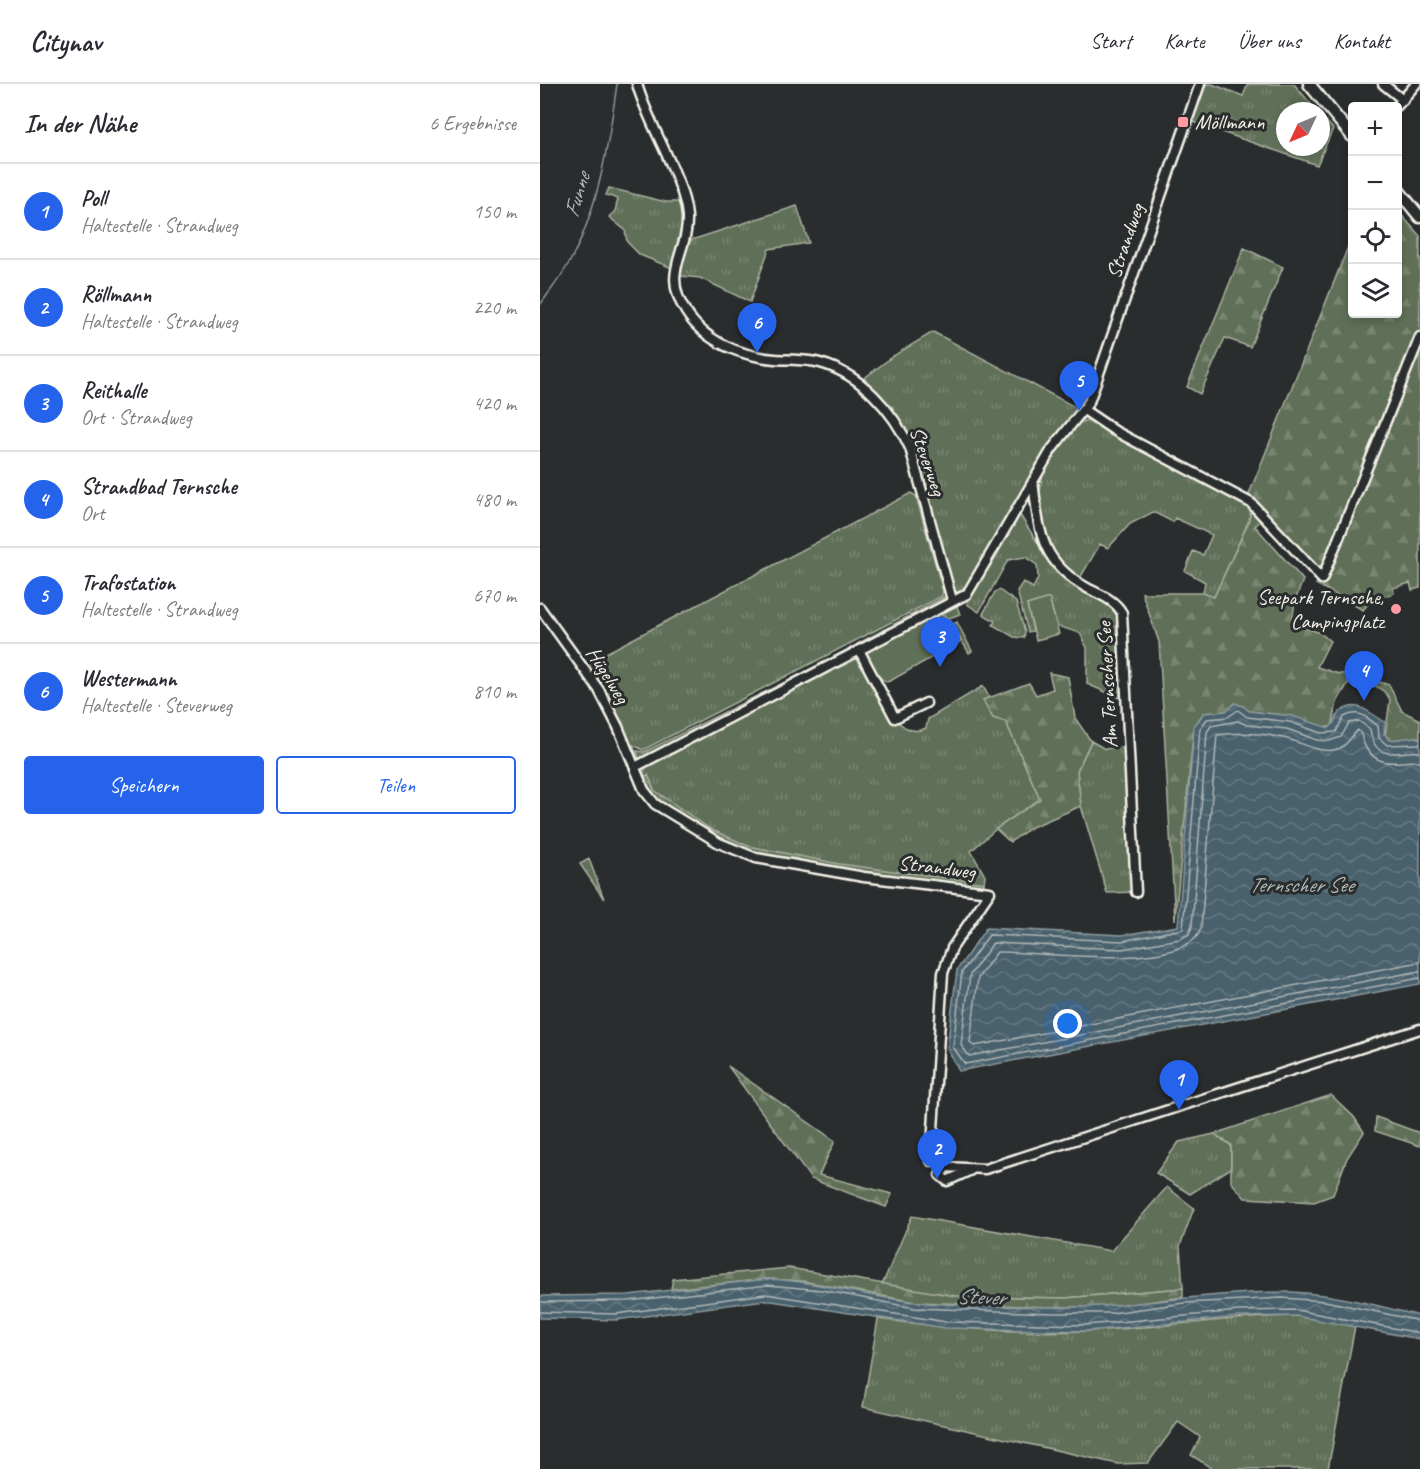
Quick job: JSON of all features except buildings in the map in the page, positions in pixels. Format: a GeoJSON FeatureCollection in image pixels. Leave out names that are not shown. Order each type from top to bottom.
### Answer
{"type":"FeatureCollection","features":[{"type":"Feature","properties":{"kind":"main road"},"geometry":{"type":"LineString","coordinates":[[1309,84],[1348,130]]}},
{"type":"Feature","properties":{"kind":"main road"},"geometry":{"type":"LineString","coordinates":[[1402,195],[1420,217]]}},
{"type":"Feature","properties":{"kind":"street","name":"Steverweg"},"geometry":{"type":"LineString","coordinates":[[637,84],[642,102],[685,205],[687,224],[675,265],[675,277],[685,310],[701,329],[726,346],[756,356],[826,365],[854,378],[878,401],[899,427],[910,448],[952,600]]}},
{"type":"Feature","properties":{"kind":"street","name":"Strandweg"},"geometry":{"type":"LineString","coordinates":[[931,1161],[943,973],[952,948],[990,892],[864,877],[756,858],[719,843],[655,804],[644,790],[635,768],[967,594],[1052,449],[1084,410],[1200,84]]}},
{"type":"Feature","properties":{"kind":"street"},"geometry":{"type":"LineString","coordinates":[[1383,84],[1399,102]]}},
{"type":"Feature","properties":{"kind":"street"},"geometry":{"type":"LineString","coordinates":[[1401,102],[1416,84]]}},
{"type":"Feature","properties":{"kind":"street"},"geometry":{"type":"LineString","coordinates":[[1084,410],[1115,431],[1251,503],[1322,579],[1420,337]]}},
{"type":"Feature","properties":{"kind":"street","name":"Am Ternscher See"},"geometry":{"type":"LineString","coordinates":[[1033,480],[1039,534],[1054,564],[1072,580],[1113,602],[1122,613],[1136,892]]}},
{"type":"Feature","properties":{"kind":"street","name":"Hügelweg"},"geometry":{"type":"LineString","coordinates":[[540,608],[599,690],[635,768]]}},
{"type":"Feature","properties":{"kind":"street"},"geometry":{"type":"LineString","coordinates":[[859,650],[895,718],[926,703]]}},
{"type":"Feature","properties":{"kind":"street"},"geometry":{"type":"LineString","coordinates":[[971,1170],[985,1169],[1420,1029]]}},
{"type":"Feature","properties":{"kind":"green space"},"geometry":{"type":"Polygon","coordinates":[[[1204,84],[1212,84],[1243,96],[1248,84],[1294,84],[1309,102],[1276,102],[1276,151],[1190,121],[1204,84]]]}},
{"type":"Feature","properties":{"kind":"green space"},"geometry":{"type":"Polygon","coordinates":[[[1291,156],[1321,156],[1317,165],[1291,156]]]}},
{"type":"Feature","properties":{"kind":"green space"},"geometry":{"type":"Polygon","coordinates":[[[609,188],[666,202],[681,202],[683,218],[672,268],[640,255],[627,242],[625,230],[609,217],[615,211],[618,199],[606,195],[609,188]]]}},
{"type":"Feature","properties":{"kind":"green space"},"geometry":{"type":"Polygon","coordinates":[[[797,206],[809,243],[769,249],[750,302],[700,278],[681,276],[679,272],[685,242],[797,206]]]}},
{"type":"Feature","properties":{"kind":"green space"},"geometry":{"type":"Polygon","coordinates":[[[1402,216],[1420,236],[1420,588],[1412,590],[1410,583],[1393,588],[1394,593],[1371,600],[1363,610],[1316,584],[1319,580],[1263,519],[1255,526],[1303,580],[1295,601],[1292,623],[1320,633],[1330,641],[1317,667],[1339,674],[1354,673],[1337,702],[1332,727],[1321,727],[1291,716],[1248,711],[1243,706],[1226,711],[1204,713],[1194,726],[1175,920],[1159,642],[1142,593],[1203,593],[1214,597],[1248,523],[1251,512],[1247,499],[1348,247],[1348,318],[1402,318],[1402,216]]]}},
{"type":"Feature","properties":{"kind":"green space"},"geometry":{"type":"Polygon","coordinates":[[[1244,248],[1283,267],[1250,347],[1225,338],[1200,394],[1187,387],[1244,248]]]}},
{"type":"Feature","properties":{"kind":"green space"},"geometry":{"type":"Polygon","coordinates":[[[933,332],[1079,409],[1022,490],[968,584],[958,592],[951,589],[912,446],[862,380],[893,356],[933,332]]]}},
{"type":"Feature","properties":{"kind":"green space"},"geometry":{"type":"Polygon","coordinates":[[[1086,420],[1093,425],[1096,420],[1250,504],[1248,523],[1214,597],[1203,593],[1205,582],[1185,571],[1193,551],[1203,555],[1212,535],[1175,518],[1173,522],[1153,512],[1130,524],[1108,548],[1100,544],[1079,580],[1058,565],[1042,535],[1039,501],[1043,470],[1078,424],[1086,420]]]}},
{"type":"Feature","properties":{"kind":"green space"},"geometry":{"type":"Polygon","coordinates":[[[911,493],[916,496],[943,591],[942,596],[643,750],[633,745],[639,760],[634,758],[583,665],[911,493]]]}},
{"type":"Feature","properties":{"kind":"green space"},"geometry":{"type":"Polygon","coordinates":[[[1018,512],[1057,573],[1112,603],[1122,613],[1124,700],[1087,684],[1087,648],[1080,633],[1057,626],[1049,599],[1027,605],[1033,631],[1028,632],[1017,591],[1023,582],[1033,588],[1038,578],[1037,565],[1025,557],[1008,560],[979,612],[967,604],[1018,512]]]}},
{"type":"Feature","properties":{"kind":"green space"},"geometry":{"type":"Polygon","coordinates":[[[999,590],[1016,602],[1025,632],[1024,638],[1014,637],[993,625],[995,621],[983,614],[995,592],[999,590]]]}},
{"type":"Feature","properties":{"kind":"green space"},"geometry":{"type":"Polygon","coordinates":[[[944,597],[941,604],[859,648],[857,644],[944,597]]]}},
{"type":"Feature","properties":{"kind":"green space"},"geometry":{"type":"Polygon","coordinates":[[[1049,598],[1059,634],[1036,640],[1027,605],[1049,598]]]}},
{"type":"Feature","properties":{"kind":"green space"},"geometry":{"type":"Polygon","coordinates":[[[956,604],[960,614],[949,618],[937,613],[956,604]]]}},
{"type":"Feature","properties":{"kind":"green space"},"geometry":{"type":"Polygon","coordinates":[[[937,613],[949,618],[961,641],[890,681],[886,682],[877,675],[866,654],[868,649],[937,613]]]}},
{"type":"Feature","properties":{"kind":"green space"},"geometry":{"type":"Polygon","coordinates":[[[957,622],[972,651],[969,653],[952,625],[957,622]]]}},
{"type":"Feature","properties":{"kind":"green space"},"geometry":{"type":"Polygon","coordinates":[[[854,646],[856,649],[793,682],[791,679],[854,646]]]}},
{"type":"Feature","properties":{"kind":"green space"},"geometry":{"type":"Polygon","coordinates":[[[860,657],[886,707],[904,727],[915,730],[926,728],[928,719],[983,686],[989,697],[984,701],[1006,722],[1040,799],[996,829],[971,851],[985,876],[984,883],[837,865],[740,844],[686,815],[655,792],[648,775],[643,777],[646,764],[860,657]]]}},
{"type":"Feature","properties":{"kind":"green space"},"geometry":{"type":"Polygon","coordinates":[[[1049,673],[1068,677],[1075,718],[1091,741],[1077,771],[1081,806],[1032,827],[1010,842],[996,829],[1040,799],[1006,722],[993,718],[983,700],[1029,683],[1036,695],[1053,689],[1049,673]]]}},
{"type":"Feature","properties":{"kind":"green space"},"geometry":{"type":"Polygon","coordinates":[[[1354,673],[1389,685],[1402,711],[1420,720],[1420,740],[1416,737],[1392,741],[1385,736],[1390,700],[1383,691],[1373,685],[1350,683],[1354,673]]]}},
{"type":"Feature","properties":{"kind":"green space"},"geometry":{"type":"Polygon","coordinates":[[[785,682],[787,685],[639,760],[637,751],[644,752],[785,682]]]}},
{"type":"Feature","properties":{"kind":"green space"},"geometry":{"type":"Polygon","coordinates":[[[1091,741],[1105,749],[1128,746],[1135,892],[1107,893],[1081,806],[1077,771],[1091,741]]]}},
{"type":"Feature","properties":{"kind":"green space"},"geometry":{"type":"Polygon","coordinates":[[[648,775],[654,790],[710,829],[748,846],[839,864],[984,883],[984,887],[847,871],[759,855],[731,846],[655,801],[643,777],[648,775]]]}},
{"type":"Feature","properties":{"kind":"green space"},"geometry":{"type":"Polygon","coordinates":[[[589,859],[604,899],[580,864],[589,859]]]}},
{"type":"Feature","properties":{"kind":"green space"},"geometry":{"type":"Polygon","coordinates":[[[728,1066],[835,1141],[819,1175],[892,1194],[886,1207],[811,1179],[728,1066]]]}},
{"type":"Feature","properties":{"kind":"green space"},"geometry":{"type":"Polygon","coordinates":[[[1331,1095],[1354,1117],[1364,1132],[1347,1158],[1333,1195],[1314,1202],[1245,1198],[1231,1182],[1231,1145],[1214,1134],[1331,1095]]]}},
{"type":"Feature","properties":{"kind":"green space"},"geometry":{"type":"Polygon","coordinates":[[[1376,1117],[1420,1133],[1420,1146],[1375,1131],[1376,1117]]]}},
{"type":"Feature","properties":{"kind":"green space"},"geometry":{"type":"Polygon","coordinates":[[[1214,1134],[1231,1145],[1231,1168],[1190,1194],[1156,1173],[1179,1142],[1214,1134]]]}},
{"type":"Feature","properties":{"kind":"green space"},"geometry":{"type":"Polygon","coordinates":[[[1167,1187],[1194,1208],[1180,1246],[1183,1288],[1065,1298],[956,1296],[882,1285],[912,1216],[1111,1251],[1167,1187]]]}},
{"type":"Feature","properties":{"kind":"green space"},"geometry":{"type":"Polygon","coordinates":[[[789,1268],[956,1296],[1065,1298],[1183,1288],[1183,1297],[1112,1307],[1053,1307],[915,1302],[802,1281],[768,1279],[671,1289],[673,1279],[789,1268]]]}},
{"type":"Feature","properties":{"kind":"green space"},"geometry":{"type":"Polygon","coordinates":[[[1296,1316],[1355,1326],[1328,1469],[1213,1469],[1191,1455],[1200,1437],[1178,1422],[1148,1463],[1118,1464],[863,1407],[878,1319],[982,1330],[1061,1332],[1296,1316]]]}},
{"type":"Feature","properties":{"kind":"water","name":"Ternscher See"},"geometry":{"type":"Polygon","coordinates":[[[1235,703],[1249,711],[1292,716],[1329,728],[1340,712],[1353,706],[1359,707],[1385,722],[1384,733],[1389,740],[1416,737],[1420,740],[1420,984],[959,1071],[947,1048],[957,970],[986,928],[1122,935],[1178,926],[1194,726],[1204,713],[1226,711],[1235,703]]]}},
{"type":"Feature","properties":{"kind":"water"},"geometry":{"type":"Polygon","coordinates":[[[768,1279],[787,1280],[915,1302],[983,1306],[1109,1306],[1253,1293],[1317,1294],[1420,1316],[1420,1339],[1296,1316],[1239,1317],[1087,1331],[946,1328],[765,1300],[616,1320],[540,1318],[540,1296],[628,1295],[768,1279]]]}},
{"type":"Feature","properties":{"kind":"waterway","name":"Funne"},"geometry":{"type":"LineString","coordinates":[[540,305],[569,263],[588,222],[601,176],[617,84]]}},
{"type":"Feature","properties":{"kind":"place","name":"Möllmann"},"geometry":{"type":"Point","coordinates":[1183,122]}},
{"type":"Feature","properties":{"kind":"place","name":"Westermann"},"geometry":{"type":"Point","coordinates":[757,353]}},
{"type":"Feature","properties":{"kind":"place","name":"Trafostation"},"geometry":{"type":"Point","coordinates":[1079,411]}},
{"type":"Feature","properties":{"kind":"place","name":"Seepark Ternsche, Campingplatz"},"geometry":{"type":"Point","coordinates":[1396,609]}},
{"type":"Feature","properties":{"kind":"place","name":"Reithalle"},"geometry":{"type":"Point","coordinates":[940,667]}},
{"type":"Feature","properties":{"kind":"place","name":"Strandbad Ternsche"},"geometry":{"type":"Point","coordinates":[1364,701]}},
{"type":"Feature","properties":{"kind":"place","name":"Poll"},"geometry":{"type":"Point","coordinates":[1179,1110]}},
{"type":"Feature","properties":{"kind":"place","name":"Röllmann"},"geometry":{"type":"Point","coordinates":[937,1179]}},
{"type":"Feature","properties":{"kind":"water label","name":"Stever"},"geometry":{"type":"Point","coordinates":[981,1297]}}]}
